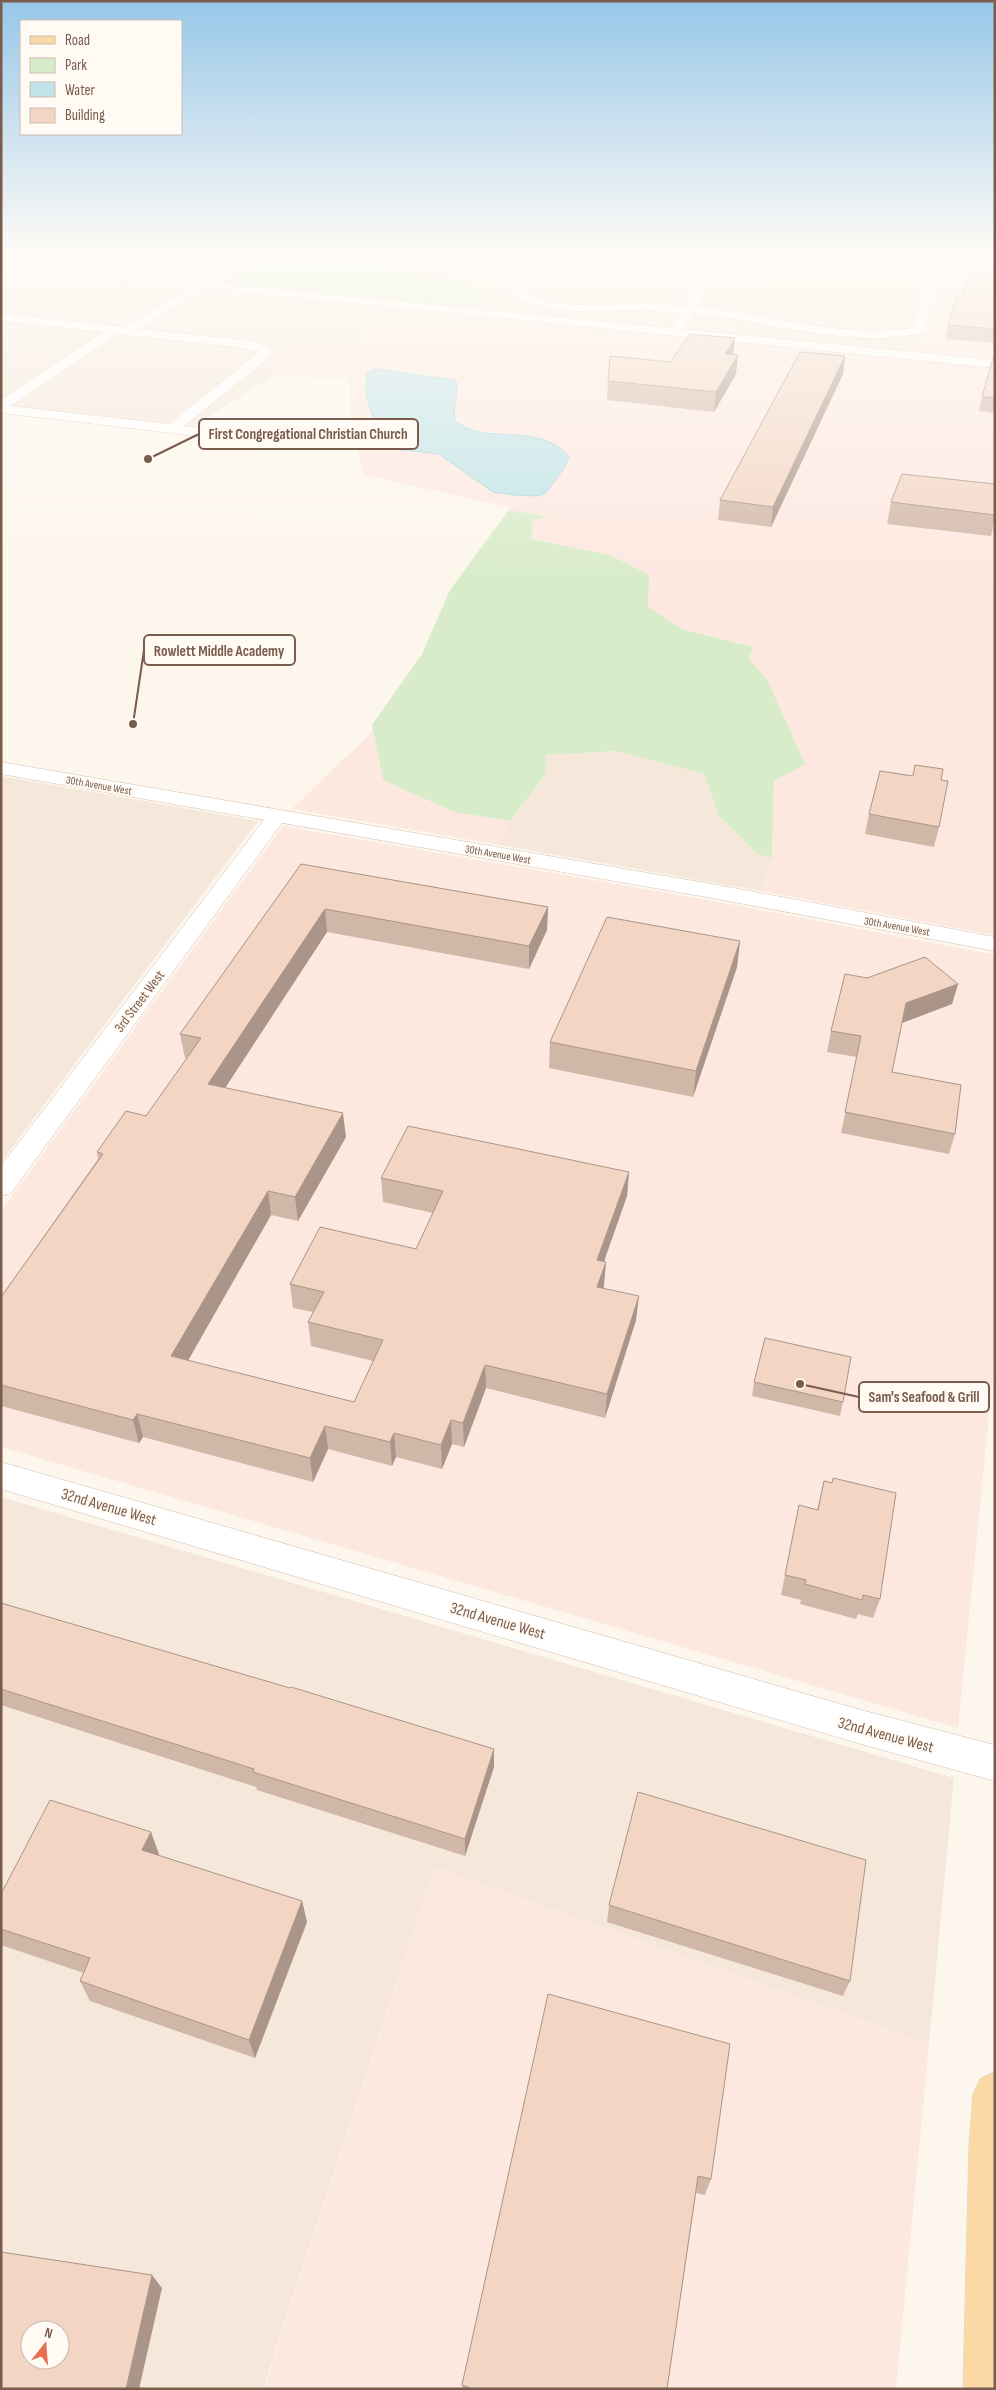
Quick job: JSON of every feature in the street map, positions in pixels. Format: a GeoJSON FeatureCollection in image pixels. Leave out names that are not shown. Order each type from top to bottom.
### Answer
{"type":"FeatureCollection","features":[{"type":"Feature","properties":{"kind":"main road"},"geometry":{"type":"LineString","coordinates":[[988,2389],[991,2146],[995,2094]]}},
{"type":"Feature","properties":{"kind":"street"},"geometry":{"type":"LineString","coordinates":[[1,408],[72,363]]}},
{"type":"Feature","properties":{"kind":"street"},"geometry":{"type":"LineString","coordinates":[[170,430],[255,363]]}},
{"type":"Feature","properties":{"kind":"street"},"geometry":{"type":"LineString","coordinates":[[980,363],[995,364]]}},
{"type":"Feature","properties":{"kind":"street"},"geometry":{"type":"LineString","coordinates":[[1,408],[170,430],[285,442]]}},
{"type":"Feature","properties":{"kind":"street","name":"30th Avenue West"},"geometry":{"type":"LineString","coordinates":[[1,768],[712,891],[995,944]]}},
{"type":"Feature","properties":{"kind":"street","name":"3rd Street West"},"geometry":{"type":"LineString","coordinates":[[1,1186],[277,816]]}},
{"type":"Feature","properties":{"kind":"street","name":"32nd Avenue West"},"geometry":{"type":"LineString","coordinates":[[1,1475],[861,1727],[995,1763]]}},
{"type":"Feature","properties":{"kind":"shaded area"},"geometry":{"type":"Polygon","coordinates":[[[1,363],[57,363],[1,400],[1,363]]]}},
{"type":"Feature","properties":{"kind":"shaded area"},"geometry":{"type":"Polygon","coordinates":[[[75,363],[247,363],[168,423],[11,406],[75,363]]]}},
{"type":"Feature","properties":{"kind":"shaded area"},"geometry":{"type":"Polygon","coordinates":[[[264,363],[286,363],[272,377],[193,426],[185,425],[264,363]]]}},
{"type":"Feature","properties":{"kind":"shaded area"},"geometry":{"type":"Polygon","coordinates":[[[286,363],[941,363],[995,368],[995,935],[761,891],[772,858],[774,781],[767,679],[749,659],[753,647],[682,629],[648,607],[610,555],[531,539],[533,520],[547,515],[509,510],[510,507],[364,475],[351,422],[349,378],[272,377],[286,363]],[[375,369],[366,395],[382,446],[385,448],[439,454],[493,492],[538,496],[560,446],[527,436],[464,429],[454,421],[453,413],[458,394],[454,380],[375,369]]]}},
{"type":"Feature","properties":{"kind":"shaded area"},"geometry":{"type":"Polygon","coordinates":[[[373,731],[383,780],[454,812],[510,821],[500,845],[292,809],[373,731]]]}},
{"type":"Feature","properties":{"kind":"shaded area"},"geometry":{"type":"Polygon","coordinates":[[[616,751],[704,774],[719,816],[758,854],[772,858],[761,891],[500,845],[510,821],[545,775],[546,755],[616,751]]]}},
{"type":"Feature","properties":{"kind":"shaded area"},"geometry":{"type":"Polygon","coordinates":[[[1,776],[258,821],[1,1162],[1,776]]]}},
{"type":"Feature","properties":{"kind":"shaded area"},"geometry":{"type":"Polygon","coordinates":[[[283,826],[708,900],[995,955],[995,1354],[958,1728],[1,1447],[1,1211],[283,826]]]}},
{"type":"Feature","properties":{"kind":"shaded area"},"geometry":{"type":"Polygon","coordinates":[[[1,1497],[954,1778],[929,2044],[434,1867],[263,2389],[1,2389],[1,1497]]]}},
{"type":"Feature","properties":{"kind":"shaded area"},"geometry":{"type":"Polygon","coordinates":[[[434,1867],[929,2044],[896,2389],[264,2389],[434,1867]]]}},
{"type":"Feature","properties":{"kind":"green space"},"geometry":{"type":"Polygon","coordinates":[[[509,510],[548,516],[533,520],[531,539],[610,555],[649,575],[648,607],[682,629],[753,647],[749,659],[767,679],[805,764],[774,781],[772,858],[758,854],[719,816],[704,774],[616,751],[546,755],[545,775],[510,821],[454,812],[383,780],[372,725],[422,654],[450,590],[509,510]]]}},
{"type":"Feature","properties":{"kind":"water"},"geometry":{"type":"Polygon","coordinates":[[[375,369],[454,380],[457,383],[454,411],[455,421],[467,428],[481,432],[527,436],[542,439],[556,445],[569,456],[564,468],[546,493],[538,496],[516,495],[493,492],[439,454],[385,448],[382,446],[366,395],[367,373],[375,369]]]}},
{"type":"Feature","properties":{"kind":"building"},"geometry":{"type":"Polygon","coordinates":[[[609,363],[734,363],[716,392],[608,381],[609,363]]]}},
{"type":"Feature","properties":{"kind":"building"},"geometry":{"type":"Polygon","coordinates":[[[794,363],[842,363],[773,507],[720,500],[794,363]]]}},
{"type":"Feature","properties":{"kind":"building"},"geometry":{"type":"Polygon","coordinates":[[[992,363],[995,363],[995,398],[982,397],[992,363]]]}},
{"type":"Feature","properties":{"kind":"building"},"geometry":{"type":"Polygon","coordinates":[[[902,474],[995,484],[995,515],[891,502],[902,474]]]}},
{"type":"Feature","properties":{"kind":"building"},"geometry":{"type":"Polygon","coordinates":[[[915,765],[943,769],[941,780],[948,781],[939,827],[869,814],[880,771],[913,776],[915,765]]]}},
{"type":"Feature","properties":{"kind":"building"},"geometry":{"type":"Polygon","coordinates":[[[301,864],[548,907],[529,946],[325,909],[208,1084],[343,1113],[295,1197],[268,1191],[171,1356],[354,1402],[383,1340],[308,1322],[324,1292],[290,1284],[320,1227],[416,1249],[443,1191],[381,1178],[408,1126],[629,1172],[597,1260],[606,1262],[597,1287],[639,1296],[607,1394],[485,1365],[463,1423],[451,1420],[441,1445],[394,1433],[390,1442],[325,1426],[310,1458],[137,1414],[133,1420],[1,1385],[1,1297],[103,1154],[97,1152],[126,1111],[146,1116],[201,1038],[180,1034],[301,864]]]}},
{"type":"Feature","properties":{"kind":"building"},"geometry":{"type":"Polygon","coordinates":[[[607,917],[740,941],[696,1071],[550,1042],[607,917]]]}},
{"type":"Feature","properties":{"kind":"building"},"geometry":{"type":"Polygon","coordinates":[[[925,957],[958,984],[906,1003],[892,1072],[961,1085],[955,1134],[845,1112],[861,1036],[831,1031],[845,974],[867,978],[925,957]]]}},
{"type":"Feature","properties":{"kind":"building"},"geometry":{"type":"Polygon","coordinates":[[[765,1338],[851,1357],[843,1402],[754,1382],[765,1338]]]}},
{"type":"Feature","properties":{"kind":"building"},"geometry":{"type":"Polygon","coordinates":[[[833,1478],[896,1493],[880,1599],[863,1595],[862,1600],[805,1584],[806,1580],[785,1575],[799,1505],[818,1510],[824,1481],[832,1483],[833,1478]]]}},
{"type":"Feature","properties":{"kind":"building"},"geometry":{"type":"Polygon","coordinates":[[[1,1603],[291,1687],[494,1749],[465,1839],[253,1772],[254,1769],[1,1689],[1,1603]]]}},
{"type":"Feature","properties":{"kind":"building"},"geometry":{"type":"Polygon","coordinates":[[[638,1792],[866,1860],[850,1981],[609,1905],[638,1792]]]}},
{"type":"Feature","properties":{"kind":"building"},"geometry":{"type":"Polygon","coordinates":[[[50,1800],[151,1832],[142,1850],[302,1901],[249,2040],[80,1981],[90,1958],[1,1929],[1,1894],[50,1800]]]}},
{"type":"Feature","properties":{"kind":"building"},"geometry":{"type":"Polygon","coordinates":[[[548,1994],[730,2044],[711,2179],[698,2176],[667,2389],[473,2389],[462,2385],[548,1994]]]}},
{"type":"Feature","properties":{"kind":"building"},"geometry":{"type":"Polygon","coordinates":[[[1,2252],[152,2275],[126,2389],[1,2389],[1,2252]]]}},
{"type":"Feature","properties":{"kind":"place","name":"First Congregational Christian Church"},"geometry":{"type":"Point","coordinates":[148,459]}},
{"type":"Feature","properties":{"kind":"place","name":"Rowlett Middle Academy"},"geometry":{"type":"Point","coordinates":[133,724]}},
{"type":"Feature","properties":{"kind":"place","name":"Sam's Seafood & Grill"},"geometry":{"type":"Point","coordinates":[800,1384]}}]}
